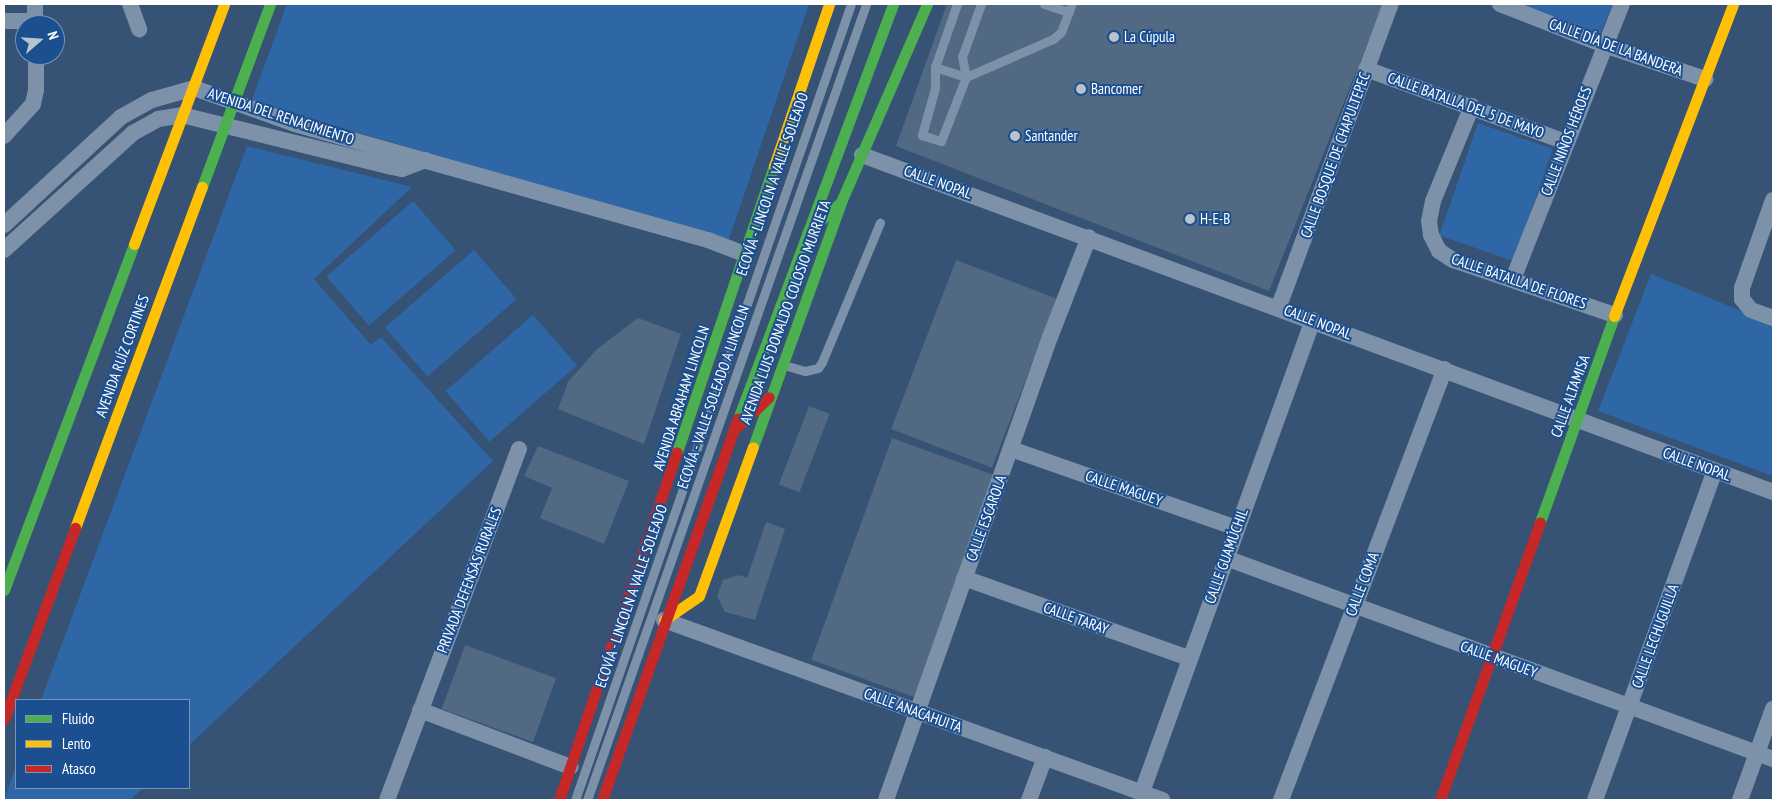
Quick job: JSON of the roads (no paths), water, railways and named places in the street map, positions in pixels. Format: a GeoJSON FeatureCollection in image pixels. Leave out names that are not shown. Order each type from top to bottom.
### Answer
{"type":"FeatureCollection","features":[{"type":"Feature","properties":{"kind":"main road","name":"AVENIDA RUÍZ CORTINES"},"geometry":{"type":"LineString","coordinates":[[4,590],[224,4]]}},
{"type":"Feature","properties":{"kind":"main road","name":"AVENIDA RUÍZ CORTINES"},"geometry":{"type":"LineString","coordinates":[[4,718],[270,4]]}},
{"type":"Feature","properties":{"kind":"main road","name":"AVENIDA ABRAHAM LINCOLN"},"geometry":{"type":"LineString","coordinates":[[560,800],[829,4]]}},
{"type":"Feature","properties":{"kind":"main road"},"geometry":{"type":"LineString","coordinates":[[602,800],[664,620],[892,4]]}},
{"type":"Feature","properties":{"kind":"main road","name":"AVENIDA LUIS DONALDO COLOSIO MURRIETA"},"geometry":{"type":"LineString","coordinates":[[664,620],[700,596],[769,397],[841,202],[927,4]]}},
{"type":"Feature","properties":{"kind":"main road","name":"CALLE ALTAMISA"},"geometry":{"type":"LineString","coordinates":[[1440,800],[1494,657],[1615,314],[1733,4]]}},
{"type":"Feature","properties":{"kind":"main road"},"geometry":{"type":"LineString","coordinates":[[805,235],[841,202]]}},
{"type":"Feature","properties":{"kind":"main road"},"geometry":{"type":"LineString","coordinates":[[734,430],[769,397]]}},
{"type":"Feature","properties":{"kind":"street"},"geometry":{"type":"LineString","coordinates":[[130,4],[139,29]]}},
{"type":"Feature","properties":{"kind":"street","name":"CALLE BOSQUE DE CHAPULTEPEC"},"geometry":{"type":"LineString","coordinates":[[1279,306],[1391,4]]}},
{"type":"Feature","properties":{"kind":"street","name":"CALLE NIÑOS HÉROES"},"geometry":{"type":"LineString","coordinates":[[1513,279],[1565,142],[1622,4]]}},
{"type":"Feature","properties":{"kind":"street","name":"CALLE DÍA DE LA BANDERA"},"geometry":{"type":"LineString","coordinates":[[1507,5],[1604,45],[1705,79]]}},
{"type":"Feature","properties":{"kind":"street"},"geometry":{"type":"LineString","coordinates":[[4,136],[33,104],[36,90],[36,65]]}},
{"type":"Feature","properties":{"kind":"street","name":"CALLE BATALLA DEL 5 DE MAYO"},"geometry":{"type":"LineString","coordinates":[[1366,69],[1472,106],[1565,142]]}},
{"type":"Feature","properties":{"kind":"street","name":"AVENIDA DEL RENACIMIENTO"},"geometry":{"type":"LineString","coordinates":[[4,225],[121,117],[152,100],[194,88],[295,124],[425,160],[744,254]]}},
{"type":"Feature","properties":{"kind":"street","name":"CALLE BATALLA DE FLORES"},"geometry":{"type":"LineString","coordinates":[[1472,106],[1433,201],[1429,220],[1431,235],[1440,251],[1453,260],[1615,314]]}},
{"type":"Feature","properties":{"kind":"street","name":"AVENIDA DEL RENACIMIENTO"},"geometry":{"type":"LineString","coordinates":[[4,250],[133,133],[158,119],[182,115],[392,168],[402,169],[425,160]]}},
{"type":"Feature","properties":{"kind":"street","name":"CALLE NOPAL"},"geometry":{"type":"LineString","coordinates":[[862,155],[1279,306],[1773,492]]}},
{"type":"Feature","properties":{"kind":"street"},"geometry":{"type":"LineString","coordinates":[[1773,200],[1742,288],[1742,299],[1751,310],[1773,318]]}},
{"type":"Feature","properties":{"kind":"street","name":"CALLE ESCAROLA"},"geometry":{"type":"LineString","coordinates":[[886,800],[964,578],[1089,237]]}},
{"type":"Feature","properties":{"kind":"street","name":"CALLE GUAMÚCHIL"},"geometry":{"type":"LineString","coordinates":[[1142,792],[1189,658],[1314,320]]}},
{"type":"Feature","properties":{"kind":"street","name":"CALLE COMA"},"geometry":{"type":"LineString","coordinates":[[1281,800],[1445,369]]}},
{"type":"Feature","properties":{"kind":"street","name":"PRIVADA DEFENSAS RURALES"},"geometry":{"type":"LineString","coordinates":[[387,800],[519,449]]}},
{"type":"Feature","properties":{"kind":"street","name":"CALLE MAGUEY"},"geometry":{"type":"LineString","coordinates":[[1011,449],[1237,528]]}},
{"type":"Feature","properties":{"kind":"street","name":"CALLE LECHUGUILLA"},"geometry":{"type":"LineString","coordinates":[[1595,800],[1715,471]]}},
{"type":"Feature","properties":{"kind":"street","name":"CALLE MAGUEY"},"geometry":{"type":"LineString","coordinates":[[1226,558],[1773,760]]}},
{"type":"Feature","properties":{"kind":"street","name":"CALLE TARAY"},"geometry":{"type":"LineString","coordinates":[[964,578],[1189,658]]}},
{"type":"Feature","properties":{"kind":"street","name":"CALLE ANACAHUITA"},"geometry":{"type":"LineString","coordinates":[[664,620],[1162,800]]}},
{"type":"Feature","properties":{"kind":"street"},"geometry":{"type":"LineString","coordinates":[[1740,800],[1773,709]]}},
{"type":"Feature","properties":{"kind":"street"},"geometry":{"type":"LineString","coordinates":[[420,710],[571,767]]}},
{"type":"Feature","properties":{"kind":"street"},"geometry":{"type":"LineString","coordinates":[[1029,800],[1045,757]]}},
{"type":"Feature","properties":{"kind":"lane","name":"ECOVÍA - LINCOLN A VALLE SOLEADO"},"geometry":{"type":"LineString","coordinates":[[575,800],[850,4]]}},
{"type":"Feature","properties":{"kind":"lane","name":"ECOVÍA - VALLE SOLEADO A LINCOLN"},"geometry":{"type":"LineString","coordinates":[[587,800],[866,4]]}},
{"type":"Feature","properties":{"kind":"lane"},"geometry":{"type":"LineString","coordinates":[[957,4],[935,67],[935,88],[922,135],[941,141],[966,77],[962,57],[981,4]]}},
{"type":"Feature","properties":{"kind":"lane"},"geometry":{"type":"LineString","coordinates":[[935,67],[966,77],[1044,45],[1061,32],[1070,8],[1044,4]]}},
{"type":"Feature","properties":{"kind":"lane"},"geometry":{"type":"LineString","coordinates":[[781,364],[805,371],[818,368],[880,223]]}},
{"type":"Feature","properties":{"kind":"place","name":"La Cúpula"},"geometry":{"type":"Point","coordinates":[1114,37]}},
{"type":"Feature","properties":{"kind":"place","name":"Bancomer"},"geometry":{"type":"Point","coordinates":[1081,89]}},
{"type":"Feature","properties":{"kind":"place","name":"Santander"},"geometry":{"type":"Point","coordinates":[1015,136]}},
{"type":"Feature","properties":{"kind":"place","name":"H-E-B"},"geometry":{"type":"Point","coordinates":[1190,219]}}]}
